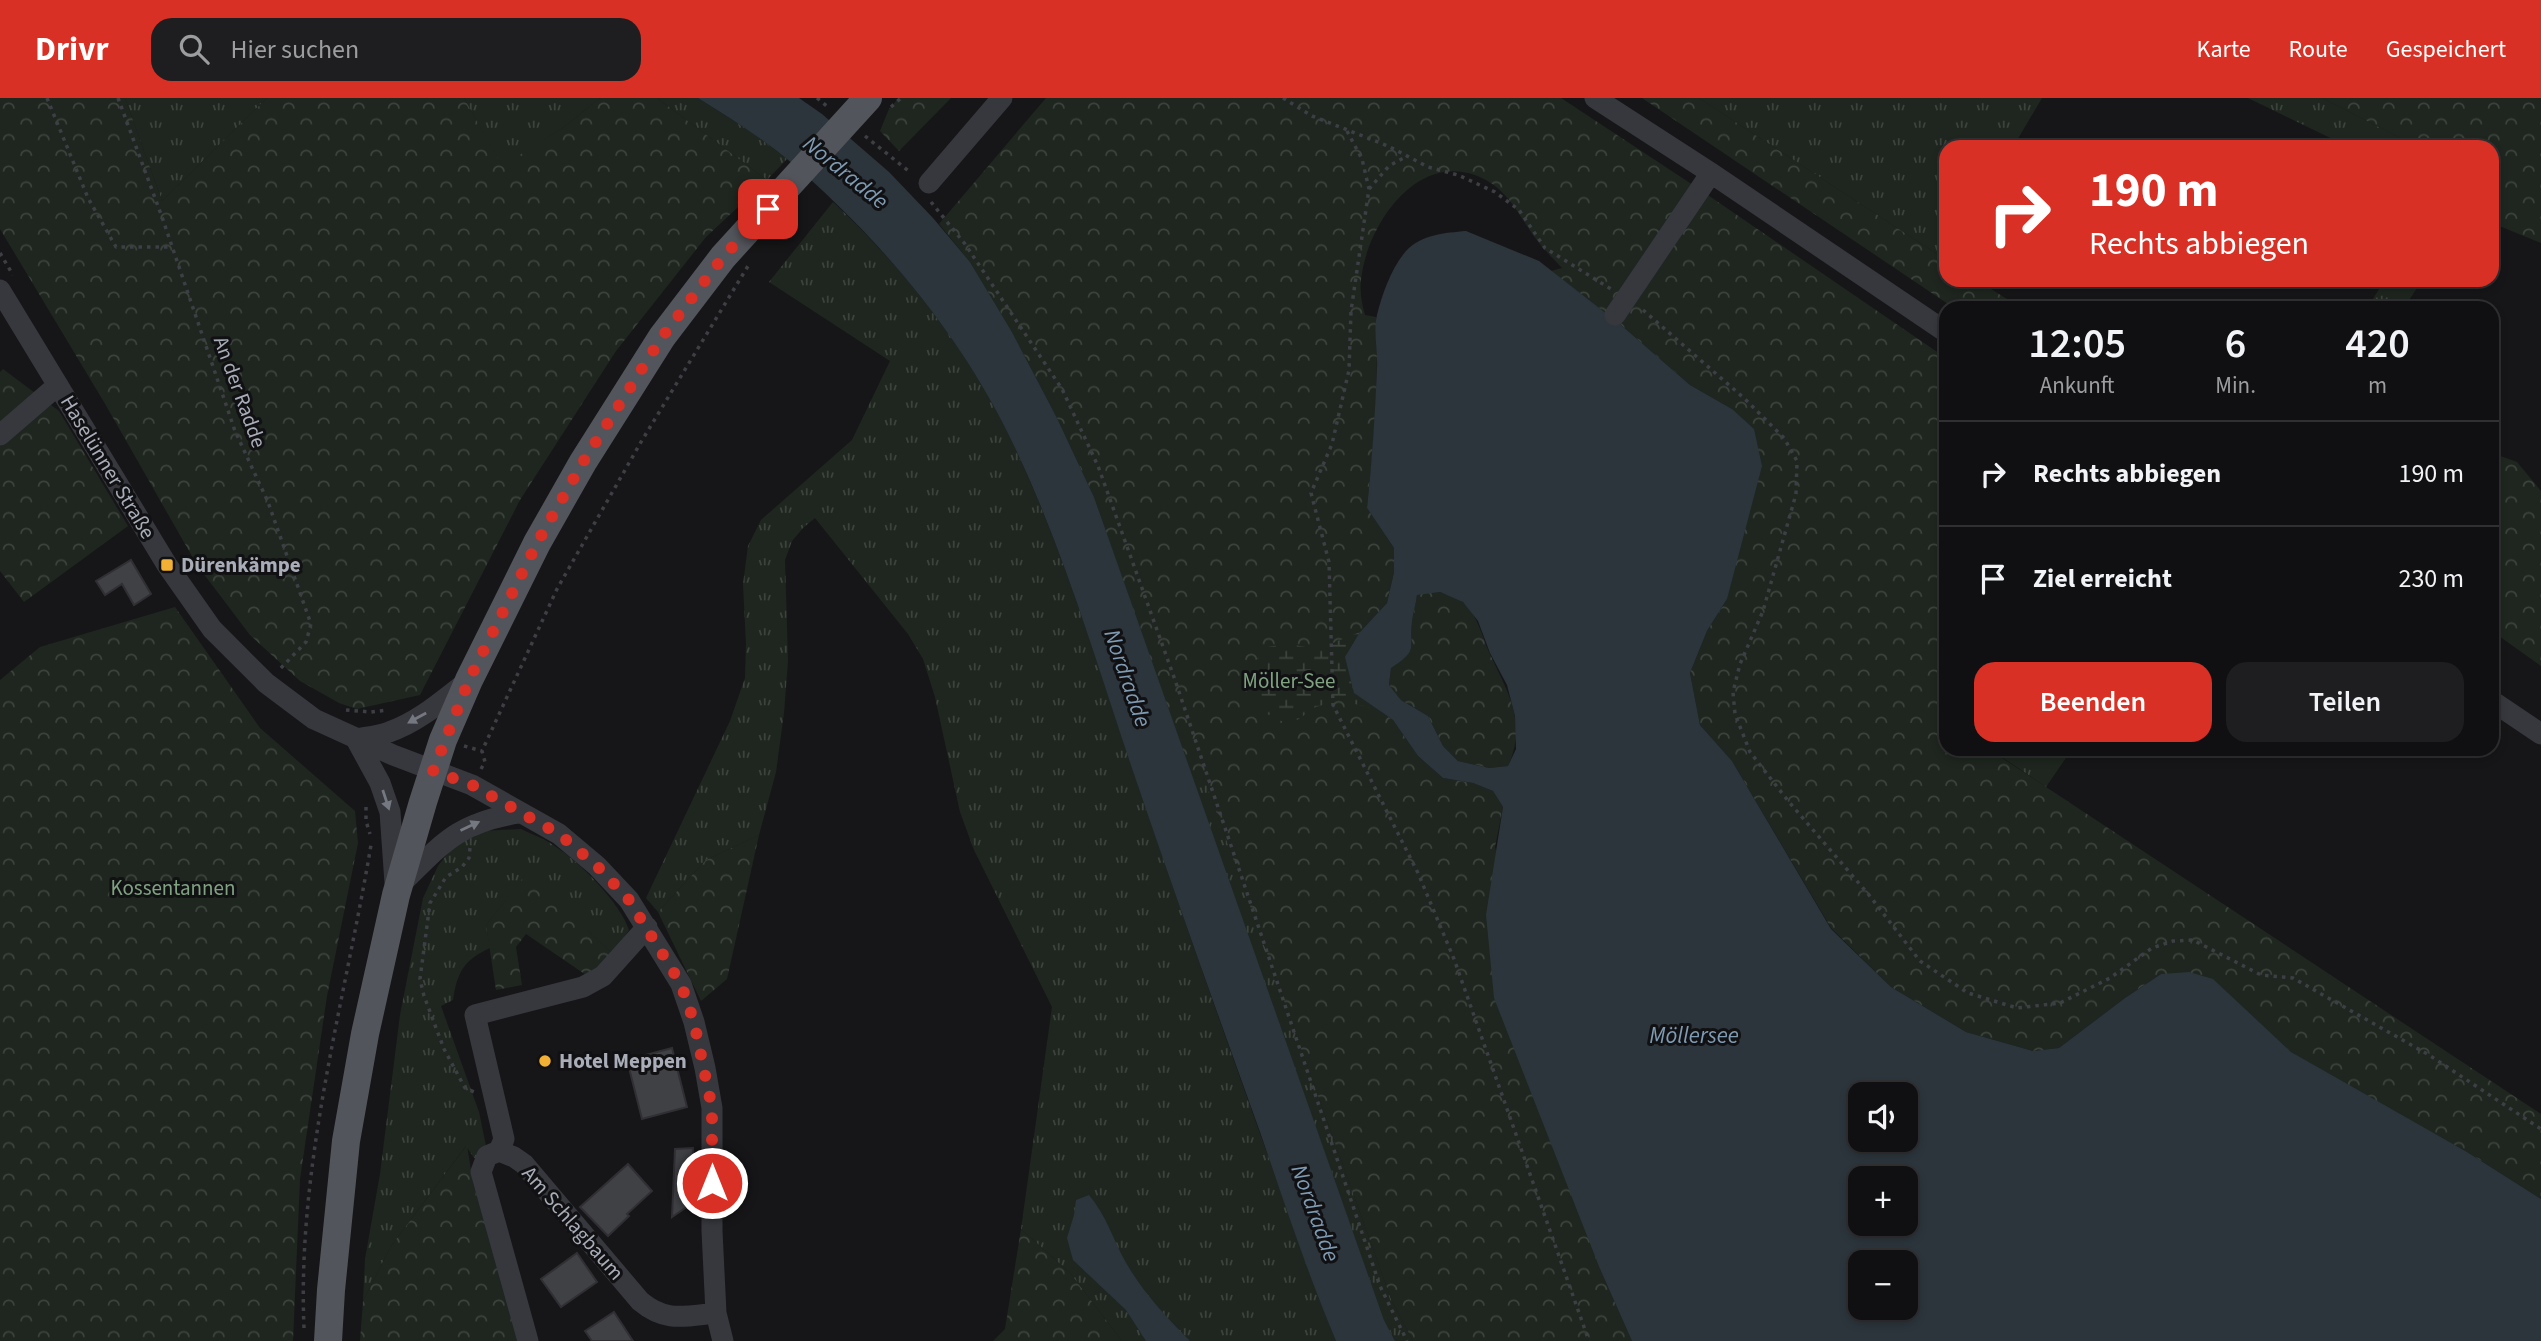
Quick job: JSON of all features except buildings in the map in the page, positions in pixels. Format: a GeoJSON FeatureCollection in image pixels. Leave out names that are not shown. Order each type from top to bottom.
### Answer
{"type":"FeatureCollection","features":[{"type":"Feature","properties":{"kind":"main road"},"geometry":{"type":"LineString","coordinates":[[316,1336],[331,1290],[346,1141],[365,1034],[398,890],[433,771],[469,680],[537,543],[583,462],[662,337],[723,257],[768,209],[879,103]]}},
{"type":"Feature","properties":{"kind":"street"},"geometry":{"type":"LineString","coordinates":[[929,183],[1002,98]]}},
{"type":"Feature","properties":{"kind":"street"},"geometry":{"type":"LineString","coordinates":[[1595,98],[1939,327]]}},
{"type":"Feature","properties":{"kind":"street"},"geometry":{"type":"LineString","coordinates":[[1615,315],[1711,173]]}},
{"type":"Feature","properties":{"kind":"street","name":"Haselünner Straße"},"geometry":{"type":"LineString","coordinates":[[6,283],[58,385],[174,576],[212,629],[272,677],[314,719],[433,771]]}},
{"type":"Feature","properties":{"kind":"street"},"geometry":{"type":"LineString","coordinates":[[0,435],[58,385]]}},
{"type":"Feature","properties":{"kind":"street"},"geometry":{"type":"LineString","coordinates":[[398,890],[390,812],[380,782],[356,739],[388,733],[403,726],[425,714],[469,680]]}},
{"type":"Feature","properties":{"kind":"street"},"geometry":{"type":"LineString","coordinates":[[2499,706],[2541,734]]}},
{"type":"Feature","properties":{"kind":"street"},"geometry":{"type":"LineString","coordinates":[[433,771],[472,785],[559,834],[597,866],[629,900],[681,984],[694,1022],[712,1108],[712,1231],[716,1313],[723,1341]]}},
{"type":"Feature","properties":{"kind":"street"},"geometry":{"type":"LineString","coordinates":[[398,890],[452,835],[491,817],[519,813]]}},
{"type":"Feature","properties":{"kind":"street"},"geometry":{"type":"LineString","coordinates":[[499,1151],[505,1139],[475,1015],[583,987],[603,976],[647,926]]}},
{"type":"Feature","properties":{"kind":"street","name":"Am Schlagbaum"},"geometry":{"type":"LineString","coordinates":[[528,1341],[481,1172],[487,1156],[499,1151],[524,1164],[640,1301],[652,1311],[670,1318],[716,1313]]}},
{"type":"Feature","properties":{"kind":"path"},"geometry":{"type":"LineString","coordinates":[[47,98],[88,198],[116,247],[172,247]]}},
{"type":"Feature","properties":{"kind":"path","name":"An der Radde"},"geometry":{"type":"LineString","coordinates":[[118,98],[235,432],[268,502],[311,624],[306,642],[272,677]]}},
{"type":"Feature","properties":{"kind":"path"},"geometry":{"type":"LineString","coordinates":[[817,98],[839,115]]}},
{"type":"Feature","properties":{"kind":"path"},"geometry":{"type":"LineString","coordinates":[[879,103],[901,98]]}},
{"type":"Feature","properties":{"kind":"path"},"geometry":{"type":"LineString","coordinates":[[1283,98],[1312,116],[1388,146],[1427,167],[1458,175],[1495,192],[1519,210],[1545,248],[1626,296],[1745,400],[1784,438],[1797,461],[1796,494],[1763,611],[1740,664],[1733,692],[1735,714],[1750,752],[1920,961],[1968,993],[2017,1008],[2060,1003],[2110,978],[2152,948],[2172,941],[2193,940],[2260,975],[2293,978],[2429,1055],[2541,1129]]}},
{"type":"Feature","properties":{"kind":"path"},"geometry":{"type":"LineString","coordinates":[[1346,129],[1362,159],[1369,189],[1351,310],[1349,370],[1332,444],[1311,494],[1329,562],[1332,705],[1418,873],[1454,959],[1589,1341]]}},
{"type":"Feature","properties":{"kind":"path"},"geometry":{"type":"LineString","coordinates":[[860,132],[914,175],[929,183],[931,202],[972,254],[1062,389],[1098,466],[1180,694],[1380,1286],[1407,1341]]}},
{"type":"Feature","properties":{"kind":"path"},"geometry":{"type":"LineString","coordinates":[[1369,189],[1389,166],[1407,156]]}},
{"type":"Feature","properties":{"kind":"path"},"geometry":{"type":"LineString","coordinates":[[0,253],[6,283]]}},
{"type":"Feature","properties":{"kind":"path"},"geometry":{"type":"LineString","coordinates":[[482,751],[556,589],[641,442],[754,258]]}},
{"type":"Feature","properties":{"kind":"path"},"geometry":{"type":"LineString","coordinates":[[272,677],[288,679]]}},
{"type":"Feature","properties":{"kind":"path"},"geometry":{"type":"LineString","coordinates":[[340,710],[372,712],[394,709]]}},
{"type":"Feature","properties":{"kind":"path"},"geometry":{"type":"LineString","coordinates":[[316,1336],[307,1214],[321,1104],[372,842],[365,810],[370,799]]}},
{"type":"Feature","properties":{"kind":"path"},"geometry":{"type":"LineString","coordinates":[[462,830],[471,844],[469,858],[462,867],[446,877],[430,903],[420,979],[444,1049],[465,1088],[495,1101]]}},
{"type":"Feature","properties":{"kind":"green space"},"geometry":{"type":"Polygon","coordinates":[[[0,98],[125,98],[162,201],[267,98],[464,98],[502,166],[564,127],[600,98],[657,98],[767,180],[706,237],[616,351],[520,500],[420,695],[357,709],[339,703],[300,681],[250,635],[197,565],[104,402],[0,229],[0,98]]]}},
{"type":"Feature","properties":{"kind":"green space"},"geometry":{"type":"Polygon","coordinates":[[[125,98],[267,98],[162,201],[125,98]]]}},
{"type":"Feature","properties":{"kind":"green space"},"geometry":{"type":"Polygon","coordinates":[[[464,98],[600,98],[564,127],[502,167],[464,98]]]}},
{"type":"Feature","properties":{"kind":"green space"},"geometry":{"type":"Polygon","coordinates":[[[657,98],[698,98],[756,135],[787,159],[767,180],[657,98]]]}},
{"type":"Feature","properties":{"kind":"green space"},"geometry":{"type":"Polygon","coordinates":[[[899,98],[951,98],[899,151],[880,131],[889,109],[899,98]]]}},
{"type":"Feature","properties":{"kind":"green space"},"geometry":{"type":"Polygon","coordinates":[[[1046,98],[1561,98],[1939,353],[1939,756],[1999,756],[2541,1114],[2541,1199],[2467,1152],[2325,1073],[2291,1052],[2265,1030],[2161,974],[2059,1048],[2033,1051],[1966,1032],[1891,987],[1831,928],[1732,761],[1700,725],[1690,673],[1707,631],[1727,599],[1732,409],[1690,385],[1621,325],[1551,271],[1562,268],[1540,244],[1509,199],[1495,186],[1463,172],[1441,172],[1421,180],[1404,193],[1389,210],[1376,230],[1362,273],[1362,305],[1365,315],[1376,317],[1377,341],[1375,413],[1367,508],[1394,548],[1394,572],[1387,603],[1360,632],[1354,693],[1393,720],[1418,756],[1443,778],[1473,783],[1493,791],[1503,807],[1495,847],[1600,1269],[1632,1341],[1413,1341],[1391,1299],[1203,775],[1192,779],[1094,497],[1012,332],[970,262],[939,224],[1046,98]]]}},
{"type":"Feature","properties":{"kind":"green space"},"geometry":{"type":"Polygon","coordinates":[[[1642,98],[1699,98],[1939,255],[1939,287],[1988,287],[2010,301],[1944,301],[1642,98]]]}},
{"type":"Feature","properties":{"kind":"green space"},"geometry":{"type":"Polygon","coordinates":[[[1699,98],[2042,98],[2017,140],[1939,140],[1939,255],[1699,98]]]}},
{"type":"Feature","properties":{"kind":"green space"},"geometry":{"type":"Polygon","coordinates":[[[2248,98],[2322,98],[2404,140],[2335,140],[2248,98]]]}},
{"type":"Feature","properties":{"kind":"green space"},"geometry":{"type":"Polygon","coordinates":[[[2322,98],[2541,98],[2541,243],[2499,226],[2499,140],[2404,140],[2322,98]]]}},
{"type":"Feature","properties":{"kind":"green space"},"geometry":{"type":"Polygon","coordinates":[[[833,202],[913,287],[959,349],[999,416],[1034,490],[1080,612],[1305,1262],[1336,1341],[1122,1341],[1070,1273],[1021,1229],[1052,1007],[974,850],[960,812],[935,697],[923,659],[908,634],[815,518],[792,541],[785,560],[788,661],[784,713],[776,772],[759,835],[706,860],[658,912],[646,898],[730,721],[745,678],[743,584],[748,546],[761,520],[852,440],[890,361],[769,282],[833,202]]]}},
{"type":"Feature","properties":{"kind":"green space"},"geometry":{"type":"Polygon","coordinates":[[[2380,287],[2418,287],[2408,301],[2372,301],[2380,287]]]}},
{"type":"Feature","properties":{"kind":"green space"},"geometry":{"type":"Polygon","coordinates":[[[3,369],[59,411],[128,526],[24,602],[0,571],[0,372],[3,369]]]}},
{"type":"Feature","properties":{"kind":"green space"},"geometry":{"type":"Polygon","coordinates":[[[2499,456],[2517,462],[2541,491],[2541,666],[2499,636],[2499,456]]]}},
{"type":"Feature","properties":{"kind":"green space"},"geometry":{"type":"Polygon","coordinates":[[[1440,592],[1463,602],[1473,615],[1508,694],[1516,721],[1516,735],[1508,766],[1489,768],[1458,761],[1443,746],[1428,716],[1401,700],[1389,685],[1391,667],[1406,657],[1411,649],[1417,594],[1440,592]]]}},
{"type":"Feature","properties":{"kind":"green space","name":"Kossentannen"},"geometry":{"type":"Polygon","coordinates":[[[175,607],[260,728],[355,811],[358,843],[327,996],[300,1179],[293,1341],[0,1341],[0,680],[40,647],[175,607]]]}},
{"type":"Feature","properties":{"kind":"green space","name":"Möller-See"},"geometry":{"type":"Polygon","coordinates":[[[1360,632],[1345,658],[1354,693],[1379,710],[1339,700],[1316,707],[1290,725],[1265,713],[1250,689],[1253,664],[1267,647],[1288,644],[1318,649],[1360,632]]]}},
{"type":"Feature","properties":{"kind":"green space"},"geometry":{"type":"Polygon","coordinates":[[[2000,756],[2067,756],[2046,787],[2000,756]]]}},
{"type":"Feature","properties":{"kind":"green space"},"geometry":{"type":"Polygon","coordinates":[[[1203,774],[1391,1299],[1413,1341],[1395,1341],[1384,1320],[1192,779],[1203,774]]]}},
{"type":"Feature","properties":{"kind":"green space"},"geometry":{"type":"Polygon","coordinates":[[[521,829],[552,844],[587,873],[617,908],[629,930],[613,954],[526,875],[486,925],[490,948],[468,962],[460,974],[453,1000],[441,1006],[479,1112],[486,1146],[479,1159],[474,1158],[466,1146],[391,1246],[363,1301],[365,1259],[380,1174],[400,1015],[423,898],[438,866],[451,849],[481,831],[521,829]]]}},
{"type":"Feature","properties":{"kind":"green space"},"geometry":{"type":"Polygon","coordinates":[[[759,835],[727,979],[701,1001],[658,912],[706,860],[759,835]]]}},
{"type":"Feature","properties":{"kind":"green space"},"geometry":{"type":"Polygon","coordinates":[[[526,874],[613,954],[589,977],[526,934],[516,947],[522,985],[496,990],[486,925],[526,874]]]}},
{"type":"Feature","properties":{"kind":"green space"},"geometry":{"type":"Polygon","coordinates":[[[467,1145],[473,1183],[523,1341],[360,1341],[363,1301],[391,1246],[467,1145]]]}},
{"type":"Feature","properties":{"kind":"green space"},"geometry":{"type":"Polygon","coordinates":[[[1021,1229],[1070,1273],[1122,1341],[993,1341],[1005,1329],[1021,1229]]]}},
{"type":"Feature","properties":{"kind":"water","name":"Nordradde"},"geometry":{"type":"Polygon","coordinates":[[[698,98],[799,98],[822,114],[889,172],[933,218],[970,262],[1012,332],[1094,497],[1384,1320],[1395,1341],[1336,1341],[1296,1237],[1066,572],[1034,490],[995,409],[972,369],[917,292],[855,222],[787,159],[698,98]]]}},
{"type":"Feature","properties":{"kind":"water","name":"Möllersee"},"geometry":{"type":"Polygon","coordinates":[[[1466,231],[1539,261],[1621,325],[1690,385],[1732,409],[1754,429],[1762,466],[1727,599],[1707,631],[1690,673],[1700,725],[1732,761],[1831,929],[1891,987],[1966,1032],[2033,1051],[2059,1048],[2161,974],[2189,972],[2213,979],[2291,1052],[2467,1152],[2541,1199],[2541,1341],[1632,1341],[1600,1269],[1494,998],[1486,915],[1503,807],[1493,791],[1473,783],[1443,778],[1418,756],[1393,720],[1354,693],[1345,657],[1360,632],[1387,603],[1394,572],[1394,548],[1367,508],[1376,386],[1375,327],[1379,307],[1392,273],[1406,251],[1419,241],[1466,231]],[[1440,592],[1417,595],[1411,649],[1406,657],[1391,668],[1389,685],[1401,700],[1428,716],[1443,746],[1458,761],[1489,768],[1508,766],[1516,749],[1515,716],[1507,685],[1490,653],[1478,621],[1463,602],[1440,592]]]}},
{"type":"Feature","properties":{"kind":"water"},"geometry":{"type":"Polygon","coordinates":[[[1089,1195],[1139,1283],[1190,1341],[1146,1341],[1126,1310],[1073,1260],[1067,1238],[1076,1200],[1089,1195]]]}},
{"type":"Feature","properties":{"kind":"place","name":"Dürenkämpe"},"geometry":{"type":"Point","coordinates":[167,565]}},
{"type":"Feature","properties":{"kind":"place","name":"Hotel Meppen"},"geometry":{"type":"Point","coordinates":[545,1061]}},
{"type":"Feature","properties":{"kind":"route"},"geometry":{"type":"LineString","coordinates":[[712,1183],[712,1108],[694,1022],[681,984],[647,926],[629,900],[597,866],[559,834],[472,785],[433,771],[443,740],[469,680],[537,543],[583,462],[662,337],[723,257],[768,209]]}}]}
